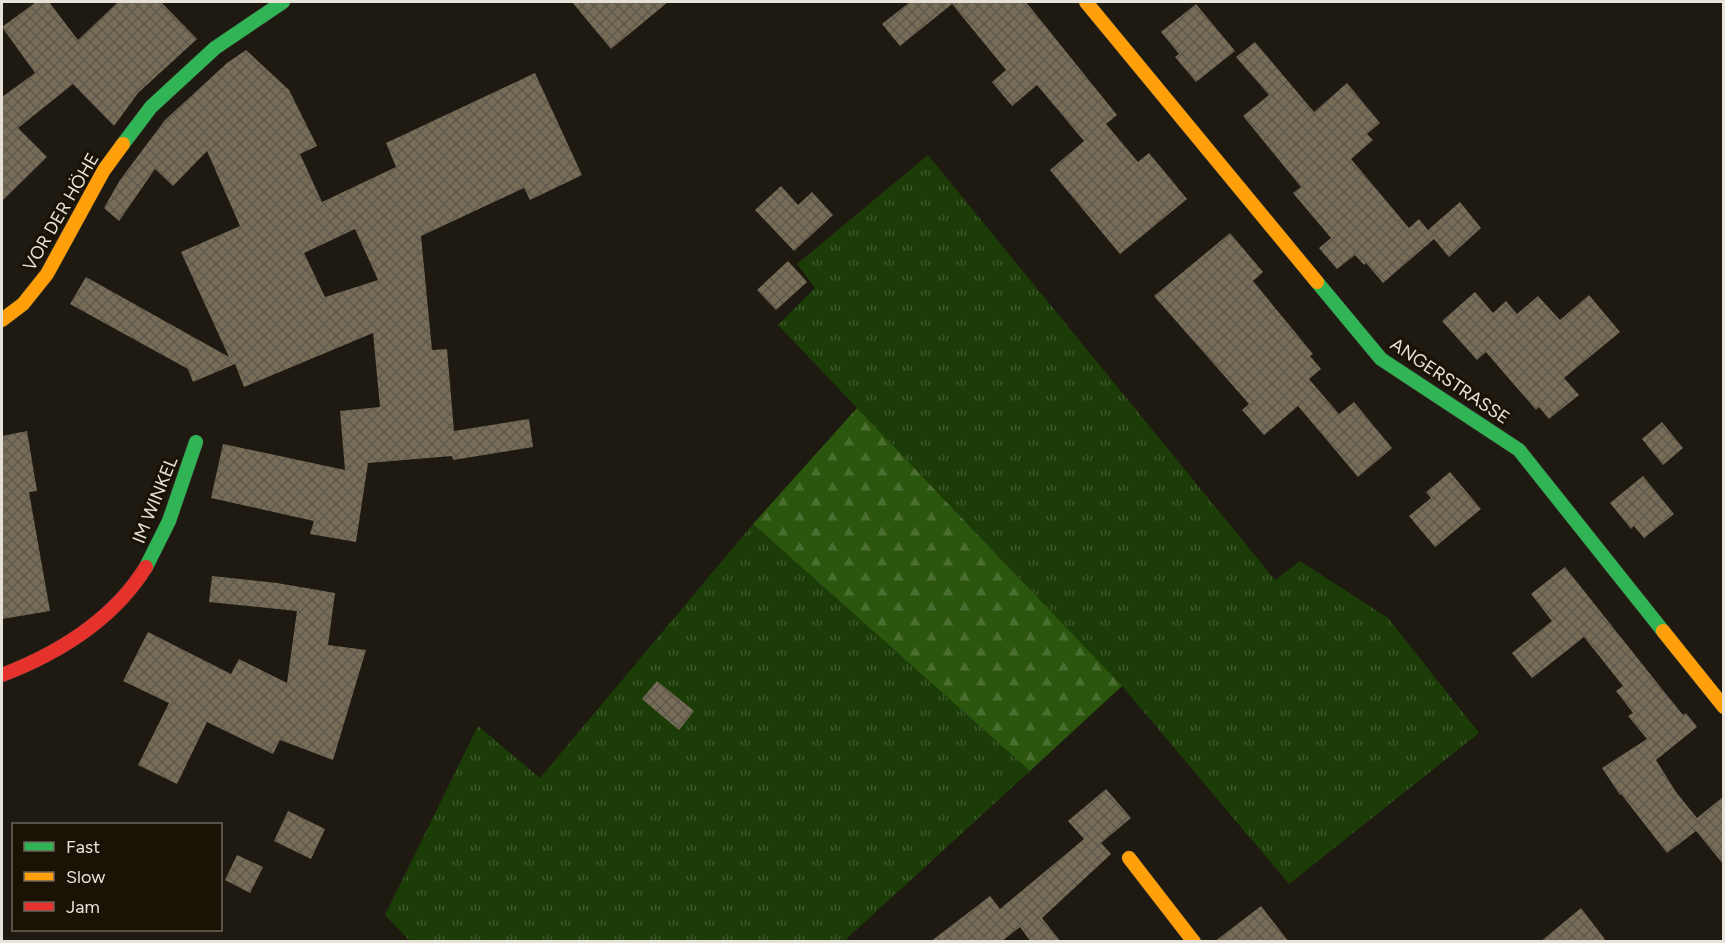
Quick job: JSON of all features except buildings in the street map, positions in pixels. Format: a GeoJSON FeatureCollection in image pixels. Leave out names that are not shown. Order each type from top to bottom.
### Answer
{"type":"FeatureCollection","features":[{"type":"Feature","properties":{"kind":"street","name":"VOR DER HÖHE"},"geometry":{"type":"LineString","coordinates":[[2,320],[23,304],[47,274],[104,170],[151,108],[215,48],[283,2]]}},
{"type":"Feature","properties":{"kind":"street","name":"ANGERSTRASSE"},"geometry":{"type":"LineString","coordinates":[[1086,2],[1381,359],[1519,450],[1724,707]]}},
{"type":"Feature","properties":{"kind":"street","name":"IM WINKEL"},"geometry":{"type":"LineString","coordinates":[[2,675],[23,668],[82,632],[116,606],[149,561],[159,543],[196,442]]}},
{"type":"Feature","properties":{"kind":"street"},"geometry":{"type":"LineString","coordinates":[[1129,858],[1194,942]]}},
{"type":"Feature","properties":{"kind":"green space"},"geometry":{"type":"Polygon","coordinates":[[[928,155],[1275,580],[1300,561],[1388,618],[1479,733],[1289,884],[1122,686],[778,325],[815,288],[797,264],[928,155]]]}},
{"type":"Feature","properties":{"kind":"green space"},"geometry":{"type":"Polygon","coordinates":[[[857,408],[1122,686],[1030,771],[753,524],[857,408]]]}},
{"type":"Feature","properties":{"kind":"green space"},"geometry":{"type":"Polygon","coordinates":[[[753,524],[1030,771],[844,941],[410,941],[385,915],[478,726],[540,778],[753,524]]]}},
{"type":"Feature","properties":{"kind":"traffic: fast"},"geometry":{"type":"LineString","coordinates":[[123,144],[151,107],[215,48],[283,2]]}},
{"type":"Feature","properties":{"kind":"traffic: fast"},"geometry":{"type":"LineString","coordinates":[[1317,282],[1381,359],[1519,450],[1663,631]]}},
{"type":"Feature","properties":{"kind":"traffic: fast"},"geometry":{"type":"LineString","coordinates":[[146,567],[169,521],[196,442]]}},
{"type":"Feature","properties":{"kind":"traffic: slow"},"geometry":{"type":"LineString","coordinates":[[1086,2],[1317,282]]}},
{"type":"Feature","properties":{"kind":"traffic: slow"},"geometry":{"type":"LineString","coordinates":[[2,320],[23,304],[47,274],[104,170],[123,144]]}},
{"type":"Feature","properties":{"kind":"traffic: slow"},"geometry":{"type":"LineString","coordinates":[[1663,631],[1724,707]]}},
{"type":"Feature","properties":{"kind":"traffic: slow"},"geometry":{"type":"LineString","coordinates":[[1129,858],[1194,942]]}},
{"type":"Feature","properties":{"kind":"traffic: jam"},"geometry":{"type":"LineString","coordinates":[[2,675],[44,656],[83,633],[118,603],[146,567]]}}]}
